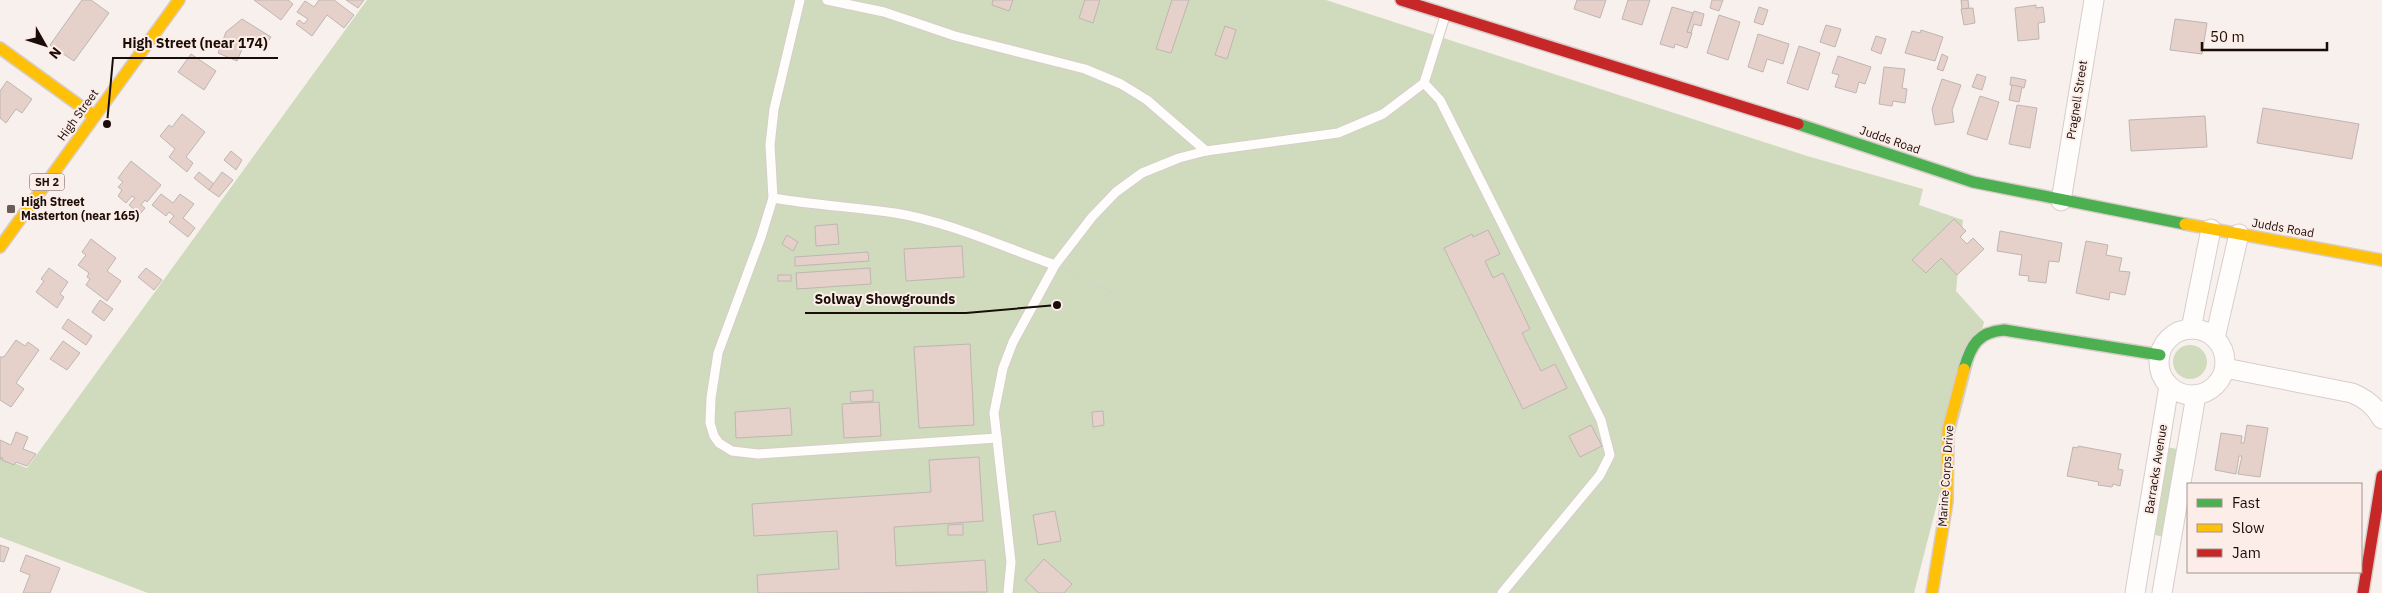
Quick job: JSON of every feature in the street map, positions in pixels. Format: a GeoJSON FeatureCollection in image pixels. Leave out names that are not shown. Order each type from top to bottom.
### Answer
{"type":"FeatureCollection","features":[{"type":"Feature","properties":{"kind":"main road","name":"High Street"},"geometry":{"type":"LineString","coordinates":[[0,247],[179,0]]}},
{"type":"Feature","properties":{"kind":"main road","name":"Judds Road"},"geometry":{"type":"LineString","coordinates":[[1401,0],[1812,128],[1964,179],[2061,201],[2382,260]]}},
{"type":"Feature","properties":{"kind":"main road"},"geometry":{"type":"LineString","coordinates":[[0,48],[94,116]]}},
{"type":"Feature","properties":{"kind":"main road","name":"Marine Corps Drive"},"geometry":{"type":"LineString","coordinates":[[1932,593],[1947,502],[1948,430],[1969,351],[1978,339],[1992,331],[2004,330],[2160,355]]}},
{"type":"Feature","properties":{"kind":"main road"},"geometry":{"type":"LineString","coordinates":[[2363,593],[2382,476]]}},
{"type":"Feature","properties":{"kind":"street","name":"Pragnell Street"},"geometry":{"type":"LineString","coordinates":[[2061,201],[2094,0]]}},
{"type":"Feature","properties":{"kind":"street"},"geometry":{"type":"LineString","coordinates":[[2190,329],[2211,229]]}},
{"type":"Feature","properties":{"kind":"street"},"geometry":{"type":"LineString","coordinates":[[2215,338],[2239,234]]}},
{"type":"Feature","properties":{"kind":"street"},"geometry":{"type":"LineString","coordinates":[[2190,329],[2201,330],[2215,338],[2224,351],[2224,368],[2219,381],[2211,389],[2196,394],[2179,392],[2169,386],[2159,367],[2160,355],[2164,345],[2171,336],[2180,331],[2190,329]]}},
{"type":"Feature","properties":{"kind":"street"},"geometry":{"type":"LineString","coordinates":[[2224,368],[2352,393],[2367,400],[2378,411],[2382,419]]}},
{"type":"Feature","properties":{"kind":"street","name":"Barracks Avenue"},"geometry":{"type":"LineString","coordinates":[[2135,593],[2169,386]]}},
{"type":"Feature","properties":{"kind":"street","name":"Barracks Avenue"},"geometry":{"type":"LineString","coordinates":[[2162,593],[2196,394]]}},
{"type":"Feature","properties":{"kind":"street"},"geometry":{"type":"LineString","coordinates":[[2142,553],[2167,556]]}},
{"type":"Feature","properties":{"kind":"lane"},"geometry":{"type":"LineString","coordinates":[[800,0],[774,108],[770,145],[773,198],[761,237],[718,353],[711,398],[710,422],[714,436],[719,443],[732,451],[758,454],[997,438]]}},
{"type":"Feature","properties":{"kind":"lane"},"geometry":{"type":"LineString","coordinates":[[827,0],[876,10],[955,36],[1085,69],[1121,84],[1147,100],[1206,151]]}},
{"type":"Feature","properties":{"kind":"lane"},"geometry":{"type":"LineString","coordinates":[[1008,593],[1011,562],[994,413],[1002,368],[1013,342],[1056,265],[1092,217],[1116,192],[1142,173],[1180,158],[1206,151],[1338,133],[1383,114],[1424,83],[1445,14]]}},
{"type":"Feature","properties":{"kind":"lane"},"geometry":{"type":"LineString","coordinates":[[1424,83],[1440,100],[1601,420],[1610,455],[1600,475],[1502,593]]}},
{"type":"Feature","properties":{"kind":"lane"},"geometry":{"type":"LineString","coordinates":[[773,198],[814,205],[895,214],[918,219],[1056,265]]}},
{"type":"Feature","properties":{"kind":"path"},"geometry":{"type":"LineString","coordinates":[[1056,265],[1119,296]]}},
{"type":"Feature","properties":{"kind":"green space"},"geometry":{"type":"Polygon","coordinates":[[[367,0],[1326,0],[1807,156],[1923,189],[1919,205],[1963,220],[1956,291],[1984,322],[1914,593],[148,593],[0,537],[0,457],[27,468],[367,0]]]}},
{"type":"Feature","properties":{"kind":"green space"},"geometry":{"type":"Polygon","coordinates":[[[2190,345],[2202,350],[2207,362],[2202,374],[2190,379],[2178,374],[2173,362],[2178,350],[2190,345]]]}},
{"type":"Feature","properties":{"kind":"green space"},"geometry":{"type":"Polygon","coordinates":[[[2167,447],[2177,449],[2163,537],[2152,534],[2167,447]]]}},
{"type":"Feature","properties":{"kind":"building"},"geometry":{"type":"Polygon","coordinates":[[[82,0],[91,0],[109,13],[74,61],[50,45],[82,0]]]}},
{"type":"Feature","properties":{"kind":"building"},"geometry":{"type":"Polygon","coordinates":[[[254,0],[288,0],[293,4],[281,20],[254,0]]]}},
{"type":"Feature","properties":{"kind":"building"},"geometry":{"type":"Polygon","coordinates":[[[319,0],[334,0],[354,15],[344,28],[327,15],[312,36],[296,24],[299,20],[304,24],[308,19],[297,12],[305,1],[314,7],[319,0]]]}},
{"type":"Feature","properties":{"kind":"building"},"geometry":{"type":"Polygon","coordinates":[[[346,0],[364,0],[358,8],[346,0]]]}},
{"type":"Feature","properties":{"kind":"building"},"geometry":{"type":"Polygon","coordinates":[[[993,0],[1013,0],[1009,11],[992,5],[993,0]]]}},
{"type":"Feature","properties":{"kind":"building"},"geometry":{"type":"Polygon","coordinates":[[[1085,0],[1100,0],[1093,23],[1079,18],[1085,0]]]}},
{"type":"Feature","properties":{"kind":"building"},"geometry":{"type":"Polygon","coordinates":[[[1172,0],[1189,0],[1171,53],[1156,49],[1172,0]]]}},
{"type":"Feature","properties":{"kind":"building"},"geometry":{"type":"Polygon","coordinates":[[[1577,0],[1606,0],[1600,18],[1574,9],[1577,0]]]}},
{"type":"Feature","properties":{"kind":"building"},"geometry":{"type":"Polygon","coordinates":[[[1628,0],[1650,0],[1642,25],[1622,19],[1628,0]]]}},
{"type":"Feature","properties":{"kind":"building"},"geometry":{"type":"Polygon","coordinates":[[[1712,0],[1723,0],[1719,11],[1710,8],[1712,0]]]}},
{"type":"Feature","properties":{"kind":"building"},"geometry":{"type":"Polygon","coordinates":[[[1961,0],[1968,0],[1969,8],[1962,9],[1961,0]]]}},
{"type":"Feature","properties":{"kind":"building"},"geometry":{"type":"Polygon","coordinates":[[[2036,5],[2036,8],[2043,7],[2045,22],[2038,23],[2039,39],[2018,41],[2015,8],[2036,5]]]}},
{"type":"Feature","properties":{"kind":"building"},"geometry":{"type":"Polygon","coordinates":[[[1672,7],[1693,13],[1687,32],[1692,33],[1687,48],[1675,44],[1674,48],[1660,44],[1672,7]]]}},
{"type":"Feature","properties":{"kind":"building"},"geometry":{"type":"Polygon","coordinates":[[[1759,7],[1768,10],[1763,25],[1754,22],[1759,7]]]}},
{"type":"Feature","properties":{"kind":"building"},"geometry":{"type":"Polygon","coordinates":[[[1973,8],[1975,23],[1964,25],[1961,9],[1973,8]]]}},
{"type":"Feature","properties":{"kind":"building"},"geometry":{"type":"Polygon","coordinates":[[[1694,11],[1704,14],[1701,26],[1694,24],[1691,33],[1687,32],[1694,11]]]}},
{"type":"Feature","properties":{"kind":"building"},"geometry":{"type":"Polygon","coordinates":[[[1719,15],[1740,22],[1728,60],[1707,53],[1719,15]]]}},
{"type":"Feature","properties":{"kind":"building"},"geometry":{"type":"Polygon","coordinates":[[[242,19],[271,37],[263,49],[249,40],[247,44],[245,42],[237,61],[218,53],[226,32],[242,19]]]}},
{"type":"Feature","properties":{"kind":"building"},"geometry":{"type":"Polygon","coordinates":[[[2175,19],[2207,23],[2202,54],[2170,50],[2175,19]]]}},
{"type":"Feature","properties":{"kind":"building"},"geometry":{"type":"Polygon","coordinates":[[[1826,25],[1841,29],[1835,47],[1820,42],[1826,25]]]}},
{"type":"Feature","properties":{"kind":"building"},"geometry":{"type":"Polygon","coordinates":[[[1225,26],[1236,30],[1227,59],[1215,55],[1225,26]]]}},
{"type":"Feature","properties":{"kind":"building"},"geometry":{"type":"Polygon","coordinates":[[[1921,30],[1943,37],[1935,61],[1905,53],[1912,31],[1920,33],[1921,30]]]}},
{"type":"Feature","properties":{"kind":"building"},"geometry":{"type":"Polygon","coordinates":[[[1758,34],[1789,44],[1783,64],[1767,59],[1763,72],[1748,67],[1758,34]]]}},
{"type":"Feature","properties":{"kind":"building"},"geometry":{"type":"Polygon","coordinates":[[[1876,36],[1886,39],[1881,54],[1871,50],[1876,36]]]}},
{"type":"Feature","properties":{"kind":"building"},"geometry":{"type":"Polygon","coordinates":[[[1799,46],[1820,53],[1808,90],[1787,83],[1799,46]]]}},
{"type":"Feature","properties":{"kind":"building"},"geometry":{"type":"Polygon","coordinates":[[[191,54],[216,71],[204,90],[178,72],[191,54]]]}},
{"type":"Feature","properties":{"kind":"building"},"geometry":{"type":"Polygon","coordinates":[[[1942,54],[1948,57],[1943,71],[1937,69],[1942,54]]]}},
{"type":"Feature","properties":{"kind":"building"},"geometry":{"type":"Polygon","coordinates":[[[1838,56],[1871,67],[1865,84],[1859,82],[1856,93],[1835,87],[1839,75],[1832,73],[1838,56]]]}},
{"type":"Feature","properties":{"kind":"building"},"geometry":{"type":"Polygon","coordinates":[[[1884,67],[1905,69],[1902,88],[1907,89],[1905,103],[1893,101],[1892,106],[1879,104],[1884,67]]]}},
{"type":"Feature","properties":{"kind":"building"},"geometry":{"type":"Polygon","coordinates":[[[1977,74],[1986,77],[1982,90],[1972,87],[1977,74]]]}},
{"type":"Feature","properties":{"kind":"building"},"geometry":{"type":"Polygon","coordinates":[[[2011,77],[2026,80],[2024,88],[2010,85],[2011,77]]]}},
{"type":"Feature","properties":{"kind":"building"},"geometry":{"type":"Polygon","coordinates":[[[1942,79],[1961,85],[1952,110],[1954,122],[1935,125],[1932,109],[1942,79]]]}},
{"type":"Feature","properties":{"kind":"building"},"geometry":{"type":"Polygon","coordinates":[[[7,81],[32,99],[22,113],[16,109],[6,123],[0,118],[0,91],[7,81]]]}},
{"type":"Feature","properties":{"kind":"building"},"geometry":{"type":"Polygon","coordinates":[[[2012,85],[2022,87],[2019,102],[2009,100],[2012,85]]]}},
{"type":"Feature","properties":{"kind":"building"},"geometry":{"type":"Polygon","coordinates":[[[1980,96],[1999,102],[1987,140],[1967,134],[1980,96]]]}},
{"type":"Feature","properties":{"kind":"building"},"geometry":{"type":"Polygon","coordinates":[[[2017,105],[2037,108],[2030,148],[2009,144],[2017,105]]]}},
{"type":"Feature","properties":{"kind":"building"},"geometry":{"type":"Polygon","coordinates":[[[2263,108],[2359,124],[2352,159],[2257,143],[2263,108]]]}},
{"type":"Feature","properties":{"kind":"building"},"geometry":{"type":"Polygon","coordinates":[[[182,114],[205,132],[186,157],[193,163],[187,172],[169,157],[175,149],[160,136],[169,125],[172,127],[182,114]]]}},
{"type":"Feature","properties":{"kind":"building"},"geometry":{"type":"Polygon","coordinates":[[[2205,116],[2207,147],[2131,151],[2129,120],[2205,116]]]}},
{"type":"Feature","properties":{"kind":"building"},"geometry":{"type":"Polygon","coordinates":[[[231,151],[242,160],[236,170],[224,160],[231,151]]]}},
{"type":"Feature","properties":{"kind":"building"},"geometry":{"type":"Polygon","coordinates":[[[131,161],[161,185],[147,202],[145,200],[141,205],[145,208],[140,214],[129,205],[135,198],[132,196],[126,203],[118,196],[122,190],[118,187],[123,182],[118,178],[131,161]]]}},
{"type":"Feature","properties":{"kind":"building"},"geometry":{"type":"Polygon","coordinates":[[[199,172],[214,184],[209,190],[194,178],[199,172]]]}},
{"type":"Feature","properties":{"kind":"building"},"geometry":{"type":"Polygon","coordinates":[[[222,172],[233,180],[219,197],[209,190],[222,172]]]}},
{"type":"Feature","properties":{"kind":"building"},"geometry":{"type":"Polygon","coordinates":[[[161,194],[173,203],[180,194],[194,204],[183,218],[195,228],[188,237],[169,222],[174,216],[169,212],[166,216],[152,205],[161,194]]]}},
{"type":"Feature","properties":{"kind":"building"},"geometry":{"type":"Polygon","coordinates":[[[1954,219],[1966,231],[1960,237],[1967,244],[1973,238],[1984,249],[1957,275],[1941,258],[1926,273],[1912,260],[1954,219]]]}},
{"type":"Feature","properties":{"kind":"building"},"geometry":{"type":"Polygon","coordinates":[[[837,224],[839,244],[816,246],[815,226],[837,224]]]}},
{"type":"Feature","properties":{"kind":"building"},"geometry":{"type":"Polygon","coordinates":[[[1488,230],[1500,254],[1485,261],[1493,278],[1503,273],[1530,329],[1522,333],[1541,371],[1555,364],[1567,388],[1523,409],[1444,248],[1472,234],[1473,237],[1488,230]]]}},
{"type":"Feature","properties":{"kind":"building"},"geometry":{"type":"Polygon","coordinates":[[[2000,231],[2062,243],[2059,262],[2049,261],[2046,283],[2028,281],[2029,276],[2019,275],[2022,255],[1997,251],[2000,231]]]}},
{"type":"Feature","properties":{"kind":"building"},"geometry":{"type":"Polygon","coordinates":[[[787,235],[798,242],[793,251],[782,244],[787,235]]]}},
{"type":"Feature","properties":{"kind":"building"},"geometry":{"type":"Polygon","coordinates":[[[91,239],[116,258],[107,271],[121,281],[107,301],[86,285],[90,279],[87,277],[89,273],[78,265],[86,255],[82,252],[91,239]]]}},
{"type":"Feature","properties":{"kind":"building"},"geometry":{"type":"Polygon","coordinates":[[[2086,241],[2108,245],[2106,255],[2122,258],[2119,271],[2130,272],[2125,295],[2110,292],[2109,300],[2076,293],[2086,241]]]}},
{"type":"Feature","properties":{"kind":"building"},"geometry":{"type":"Polygon","coordinates":[[[962,246],[964,277],[906,281],[904,249],[962,246]]]}},
{"type":"Feature","properties":{"kind":"building"},"geometry":{"type":"Polygon","coordinates":[[[868,252],[869,261],[795,266],[795,257],[868,252]]]}},
{"type":"Feature","properties":{"kind":"building"},"geometry":{"type":"Polygon","coordinates":[[[49,268],[68,282],[60,294],[64,297],[57,308],[36,292],[44,281],[41,279],[49,268]]]}},
{"type":"Feature","properties":{"kind":"building"},"geometry":{"type":"Polygon","coordinates":[[[146,268],[162,280],[154,290],[138,277],[146,268]]]}},
{"type":"Feature","properties":{"kind":"building"},"geometry":{"type":"Polygon","coordinates":[[[870,268],[871,284],[797,289],[796,273],[870,268]]]}},
{"type":"Feature","properties":{"kind":"building"},"geometry":{"type":"Polygon","coordinates":[[[778,275],[791,275],[791,281],[778,281],[778,275]]]}},
{"type":"Feature","properties":{"kind":"building"},"geometry":{"type":"Polygon","coordinates":[[[100,300],[113,309],[104,321],[92,312],[100,300]]]}},
{"type":"Feature","properties":{"kind":"building"},"geometry":{"type":"Polygon","coordinates":[[[68,319],[92,336],[86,345],[62,328],[68,319]]]}},
{"type":"Feature","properties":{"kind":"building"},"geometry":{"type":"Polygon","coordinates":[[[16,340],[25,346],[28,342],[39,350],[16,383],[24,389],[11,407],[0,400],[0,357],[4,357],[16,340]]]}},
{"type":"Feature","properties":{"kind":"building"},"geometry":{"type":"Polygon","coordinates":[[[63,341],[80,353],[67,370],[50,359],[63,341]]]}},
{"type":"Feature","properties":{"kind":"building"},"geometry":{"type":"Polygon","coordinates":[[[970,344],[974,425],[919,428],[914,347],[970,344]]]}},
{"type":"Feature","properties":{"kind":"building"},"geometry":{"type":"Polygon","coordinates":[[[873,390],[873,401],[851,402],[850,392],[873,390]]]}},
{"type":"Feature","properties":{"kind":"building"},"geometry":{"type":"Polygon","coordinates":[[[879,402],[881,436],[844,438],[842,404],[879,402]]]}},
{"type":"Feature","properties":{"kind":"building"},"geometry":{"type":"Polygon","coordinates":[[[790,408],[792,435],[736,438],[735,412],[790,408]]]}},
{"type":"Feature","properties":{"kind":"building"},"geometry":{"type":"Polygon","coordinates":[[[1103,411],[1104,425],[1093,427],[1092,412],[1103,411]]]}},
{"type":"Feature","properties":{"kind":"building"},"geometry":{"type":"Polygon","coordinates":[[[1591,425],[1602,446],[1580,457],[1569,436],[1591,425]]]}},
{"type":"Feature","properties":{"kind":"building"},"geometry":{"type":"Polygon","coordinates":[[[2247,425],[2268,428],[2260,477],[2238,474],[2242,456],[2239,456],[2236,474],[2215,470],[2221,433],[2242,436],[2241,443],[2244,443],[2247,425]]]}},
{"type":"Feature","properties":{"kind":"building"},"geometry":{"type":"Polygon","coordinates":[[[16,432],[28,437],[23,449],[36,454],[27,466],[16,462],[14,465],[2,460],[3,458],[1,457],[0,460],[0,440],[11,445],[16,432]]]}},
{"type":"Feature","properties":{"kind":"building"},"geometry":{"type":"Polygon","coordinates":[[[2078,446],[2121,454],[2118,469],[2123,470],[2120,486],[2113,484],[2112,487],[2098,485],[2099,482],[2067,476],[2073,447],[2078,448],[2078,446]]]}},
{"type":"Feature","properties":{"kind":"building"},"geometry":{"type":"Polygon","coordinates":[[[979,457],[983,521],[894,527],[896,566],[985,560],[987,592],[758,593],[757,575],[839,569],[837,531],[754,536],[752,504],[931,492],[929,460],[979,457]]]}},
{"type":"Feature","properties":{"kind":"building"},"geometry":{"type":"Polygon","coordinates":[[[1055,511],[1061,541],[1038,545],[1033,515],[1055,511]]]}},
{"type":"Feature","properties":{"kind":"building"},"geometry":{"type":"Polygon","coordinates":[[[963,524],[963,535],[948,535],[948,525],[963,524]]]}},
{"type":"Feature","properties":{"kind":"building"},"geometry":{"type":"Polygon","coordinates":[[[0,545],[9,548],[4,562],[0,561],[0,545]]]}},
{"type":"Feature","properties":{"kind":"building"},"geometry":{"type":"Polygon","coordinates":[[[26,555],[60,568],[50,593],[23,593],[30,575],[20,571],[26,555]]]}},
{"type":"Feature","properties":{"kind":"building"},"geometry":{"type":"Polygon","coordinates":[[[1044,559],[1072,584],[1064,593],[1039,593],[1025,580],[1044,559]]]}},
{"type":"Feature","properties":{"kind":"traffic: fast"},"geometry":{"type":"LineString","coordinates":[[1798,124],[1973,182],[2185,224]]}},
{"type":"Feature","properties":{"kind":"traffic: fast"},"geometry":{"type":"LineString","coordinates":[[1964,369],[1977,341],[1995,331],[2004,330],[2160,355]]}},
{"type":"Feature","properties":{"kind":"traffic: slow"},"geometry":{"type":"LineString","coordinates":[[0,247],[179,0]]}},
{"type":"Feature","properties":{"kind":"traffic: slow"},"geometry":{"type":"LineString","coordinates":[[0,48],[94,116]]}},
{"type":"Feature","properties":{"kind":"traffic: slow"},"geometry":{"type":"LineString","coordinates":[[2185,224],[2382,260]]}},
{"type":"Feature","properties":{"kind":"traffic: slow"},"geometry":{"type":"LineString","coordinates":[[1932,593],[1947,502],[1948,430],[1964,369]]}},
{"type":"Feature","properties":{"kind":"traffic: jam"},"geometry":{"type":"LineString","coordinates":[[1401,0],[1798,124]]}},
{"type":"Feature","properties":{"kind":"traffic: jam"},"geometry":{"type":"LineString","coordinates":[[2363,593],[2382,476]]}},
{"type":"Feature","properties":{"kind":"place","name":"High Street (near 174)"},"geometry":{"type":"Point","coordinates":[107,124]}},
{"type":"Feature","properties":{"kind":"place","name":"High Street Masterton (near 165)"},"geometry":{"type":"Point","coordinates":[11,209]}},
{"type":"Feature","properties":{"kind":"place","name":"Solway Showgrounds"},"geometry":{"type":"Point","coordinates":[1057,305]}}]}
